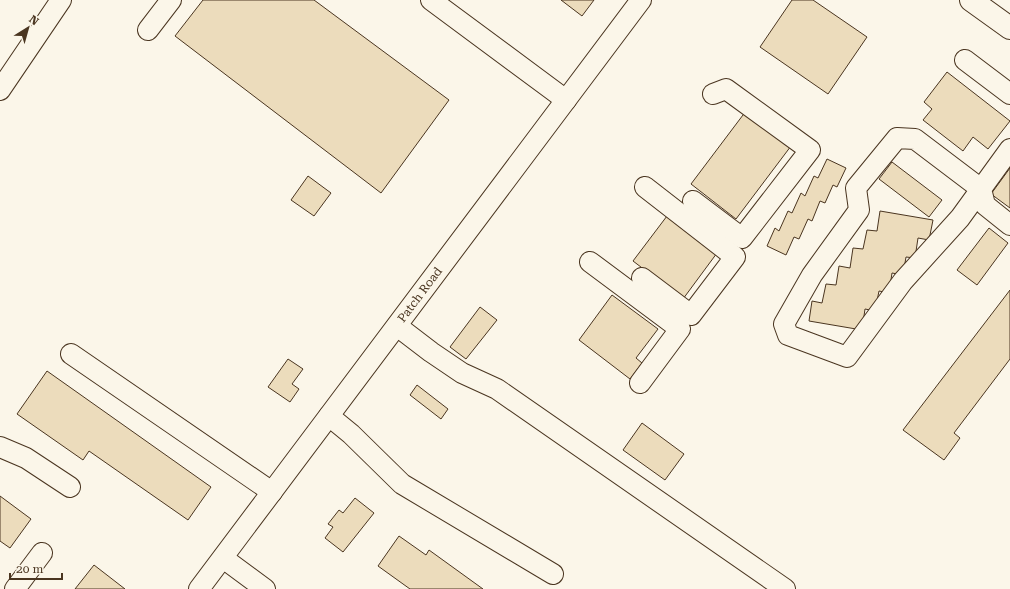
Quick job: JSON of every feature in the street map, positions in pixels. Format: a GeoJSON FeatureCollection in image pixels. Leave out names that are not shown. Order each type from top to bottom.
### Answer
{"type":"FeatureCollection","features":[{"type":"Feature","properties":{"kind":"main road"},"geometry":{"type":"LineString","coordinates":[[972,0],[1010,28]]}},
{"type":"Feature","properties":{"kind":"street"},"geometry":{"type":"LineString","coordinates":[[0,90],[61,0]]}},
{"type":"Feature","properties":{"kind":"street"},"geometry":{"type":"LineString","coordinates":[[148,30],[171,0]]}},
{"type":"Feature","properties":{"kind":"street"},"geometry":{"type":"LineString","coordinates":[[431,0],[566,100]]}},
{"type":"Feature","properties":{"kind":"street","name":"Patch Road"},"geometry":{"type":"LineString","coordinates":[[200,589],[641,0]]}},
{"type":"Feature","properties":{"kind":"street"},"geometry":{"type":"LineString","coordinates":[[965,60],[1010,94]]}},
{"type":"Feature","properties":{"kind":"street"},"geometry":{"type":"LineString","coordinates":[[693,201],[742,238],[810,150],[726,90],[713,94]]}},
{"type":"Feature","properties":{"kind":"street"},"geometry":{"type":"LineString","coordinates":[[1010,149],[981,189],[960,218],[903,281],[847,358],[788,335],[784,324],[812,275],[859,210],[856,188],[897,138],[914,138],[981,189],[984,205],[1010,225]]}},
{"type":"Feature","properties":{"kind":"street"},"geometry":{"type":"LineString","coordinates":[[642,278],[691,315],[735,257],[645,187]]}},
{"type":"Feature","properties":{"kind":"street"},"geometry":{"type":"LineString","coordinates":[[590,262],[680,329],[640,383]]}},
{"type":"Feature","properties":{"kind":"street"},"geometry":{"type":"LineString","coordinates":[[397,326],[462,373],[497,389],[785,589]]}},
{"type":"Feature","properties":{"kind":"street"},"geometry":{"type":"LineString","coordinates":[[71,354],[272,492]]}},
{"type":"Feature","properties":{"kind":"street"},"geometry":{"type":"LineString","coordinates":[[329,416],[351,434],[402,484],[553,574]]}},
{"type":"Feature","properties":{"kind":"street"},"geometry":{"type":"LineString","coordinates":[[0,448],[26,458],[70,487]]}},
{"type":"Feature","properties":{"kind":"street"},"geometry":{"type":"LineString","coordinates":[[15,589],[42,553]]}},
{"type":"Feature","properties":{"kind":"street"},"geometry":{"type":"LineString","coordinates":[[223,558],[265,589]]}},
{"type":"Feature","properties":{"kind":"building"},"geometry":{"type":"Polygon","coordinates":[[[203,0],[314,0],[449,100],[381,193],[175,36],[203,0]]]}},
{"type":"Feature","properties":{"kind":"building"},"geometry":{"type":"Polygon","coordinates":[[[561,0],[594,0],[582,16],[561,0]]]}},
{"type":"Feature","properties":{"kind":"building"},"geometry":{"type":"Polygon","coordinates":[[[792,0],[813,0],[867,37],[828,94],[760,47],[792,0]]]}},
{"type":"Feature","properties":{"kind":"building"},"geometry":{"type":"Polygon","coordinates":[[[947,72],[1010,121],[988,149],[973,137],[963,151],[923,120],[932,109],[924,102],[947,72]]]}},
{"type":"Feature","properties":{"kind":"building"},"geometry":{"type":"Polygon","coordinates":[[[746,111],[791,146],[736,219],[691,184],[746,111]]]}},
{"type":"Feature","properties":{"kind":"building"},"geometry":{"type":"Polygon","coordinates":[[[827,159],[846,168],[837,187],[833,185],[825,203],[820,201],[812,221],[808,219],[799,239],[794,237],[786,255],[767,246],[775,228],[779,231],[788,211],[792,213],[801,193],[805,196],[814,176],[818,178],[827,159]]]}},
{"type":"Feature","properties":{"kind":"building"},"geometry":{"type":"Polygon","coordinates":[[[892,162],[942,200],[929,217],[879,179],[892,162]]]}},
{"type":"Feature","properties":{"kind":"building"},"geometry":{"type":"Polygon","coordinates":[[[1010,168],[1010,208],[991,194],[1010,168]]]}},
{"type":"Feature","properties":{"kind":"building"},"geometry":{"type":"Polygon","coordinates":[[[308,176],[331,193],[314,216],[291,200],[308,176]]]}},
{"type":"Feature","properties":{"kind":"building"},"geometry":{"type":"Polygon","coordinates":[[[880,211],[933,220],[929,240],[918,238],[915,258],[906,257],[903,275],[892,273],[889,293],[879,291],[875,311],[865,309],[862,330],[809,321],[812,301],[822,303],[826,284],[836,285],[839,266],[850,268],[853,248],[863,249],[867,230],[877,231],[880,211]]]}},
{"type":"Feature","properties":{"kind":"building"},"geometry":{"type":"Polygon","coordinates":[[[667,216],[717,253],[683,299],[633,261],[667,216]]]}},
{"type":"Feature","properties":{"kind":"building"},"geometry":{"type":"Polygon","coordinates":[[[989,228],[1008,243],[977,285],[957,270],[989,228]]]}},
{"type":"Feature","properties":{"kind":"building"},"geometry":{"type":"Polygon","coordinates":[[[1010,290],[1010,359],[954,433],[960,438],[944,460],[903,430],[1010,290]]]}},
{"type":"Feature","properties":{"kind":"building"},"geometry":{"type":"Polygon","coordinates":[[[612,295],[658,329],[636,358],[642,363],[630,379],[579,340],[612,295]]]}},
{"type":"Feature","properties":{"kind":"building"},"geometry":{"type":"Polygon","coordinates":[[[480,307],[497,320],[466,359],[450,347],[480,307]]]}},
{"type":"Feature","properties":{"kind":"building"},"geometry":{"type":"Polygon","coordinates":[[[288,359],[303,369],[292,384],[299,389],[290,402],[268,387],[288,359]]]}},
{"type":"Feature","properties":{"kind":"building"},"geometry":{"type":"Polygon","coordinates":[[[47,371],[211,487],[188,520],[89,451],[83,460],[17,414],[47,371]]]}},
{"type":"Feature","properties":{"kind":"building"},"geometry":{"type":"Polygon","coordinates":[[[417,385],[448,409],[441,419],[410,395],[417,385]]]}},
{"type":"Feature","properties":{"kind":"building"},"geometry":{"type":"Polygon","coordinates":[[[642,423],[684,454],[665,480],[623,450],[642,423]]]}},
{"type":"Feature","properties":{"kind":"building"},"geometry":{"type":"Polygon","coordinates":[[[0,496],[31,519],[10,548],[0,541],[0,496]]]}},
{"type":"Feature","properties":{"kind":"building"},"geometry":{"type":"Polygon","coordinates":[[[355,498],[374,513],[343,552],[325,538],[333,527],[328,524],[339,510],[343,513],[355,498]]]}},
{"type":"Feature","properties":{"kind":"building"},"geometry":{"type":"Polygon","coordinates":[[[399,536],[426,555],[429,550],[483,589],[410,589],[378,566],[399,536]]]}},
{"type":"Feature","properties":{"kind":"building"},"geometry":{"type":"Polygon","coordinates":[[[94,565],[125,589],[75,589],[94,565]]]}}]}
